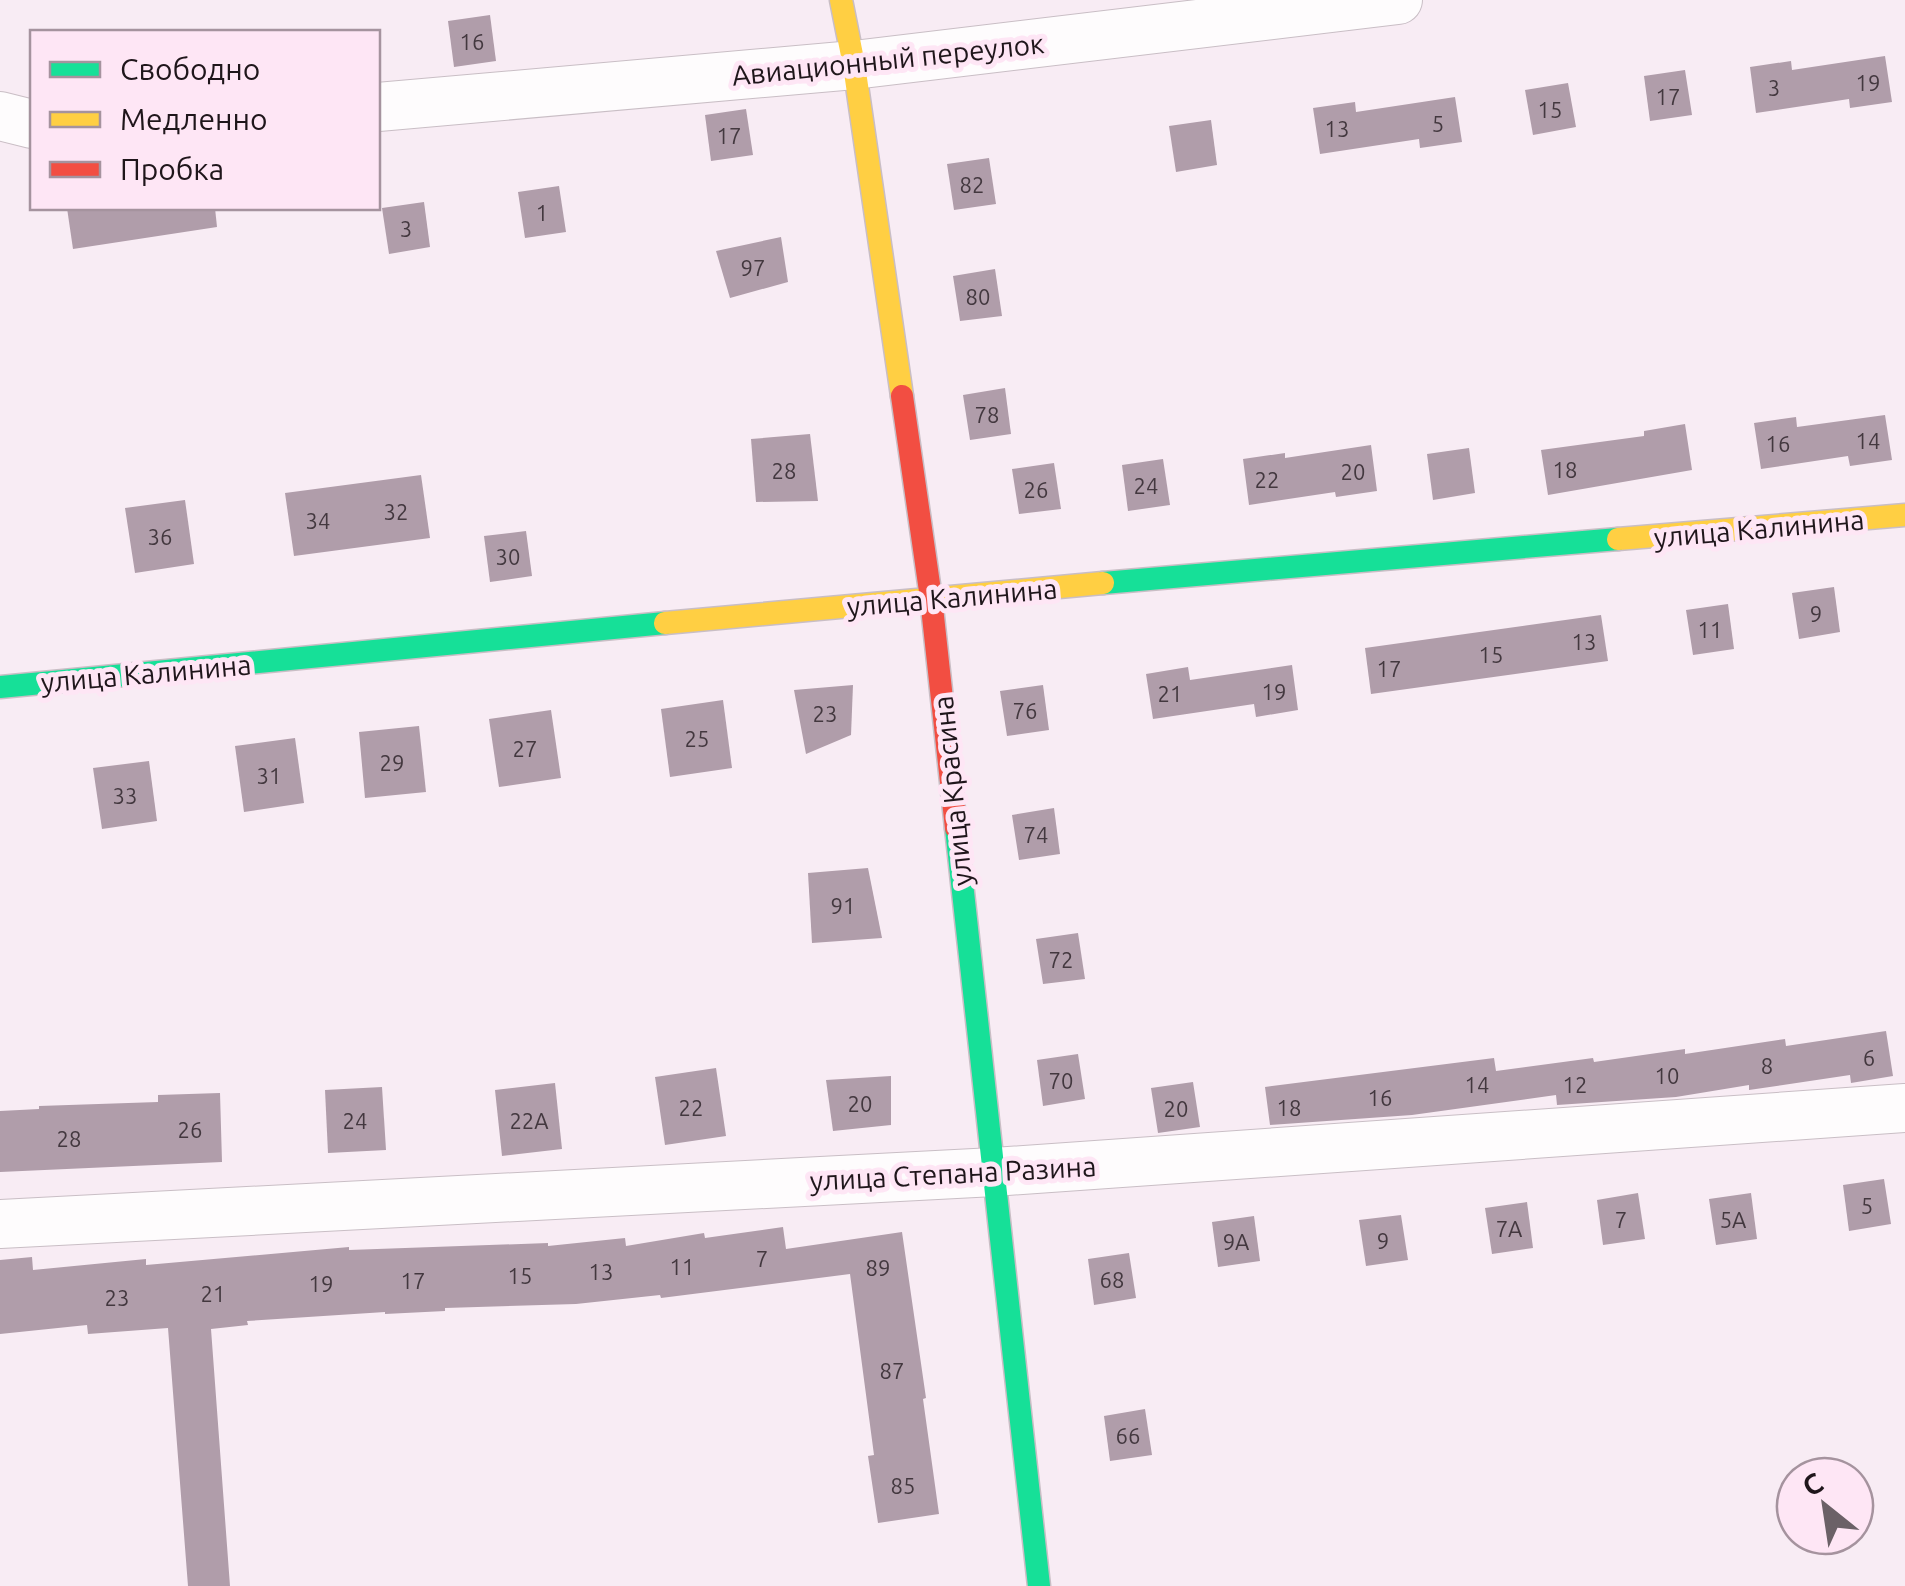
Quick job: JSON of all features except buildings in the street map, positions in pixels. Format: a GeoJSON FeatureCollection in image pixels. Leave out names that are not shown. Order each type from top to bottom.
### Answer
{"type":"FeatureCollection","features":[{"type":"Feature","properties":{"kind":"street","name":"улица Красина"},"geometry":{"type":"LineString","coordinates":[[842,0],[932,598],[1038,1586]]}},
{"type":"Feature","properties":{"kind":"street","name":"Авиационный переулок"},"geometry":{"type":"LineString","coordinates":[[380,107],[854,65],[1398,0]]}},
{"type":"Feature","properties":{"kind":"street"},"geometry":{"type":"LineString","coordinates":[[0,116],[30,124]]}},
{"type":"Feature","properties":{"kind":"street","name":"улица Калинина"},"geometry":{"type":"LineString","coordinates":[[0,687],[932,598],[1905,516]]}},
{"type":"Feature","properties":{"kind":"street","name":"улица Степана Разина"},"geometry":{"type":"LineString","coordinates":[[0,1224],[994,1172],[1905,1108]]}},
{"type":"Feature","properties":{"kind":"traffic: fast"},"geometry":{"type":"LineString","coordinates":[[1103,583],[1618,539]]}},
{"type":"Feature","properties":{"kind":"traffic: fast"},"geometry":{"type":"LineString","coordinates":[[0,687],[665,623]]}},
{"type":"Feature","properties":{"kind":"traffic: fast"},"geometry":{"type":"LineString","coordinates":[[956,828],[1039,1586]]}},
{"type":"Feature","properties":{"kind":"traffic: slow"},"geometry":{"type":"LineString","coordinates":[[841,0],[902,396]]}},
{"type":"Feature","properties":{"kind":"traffic: slow"},"geometry":{"type":"LineString","coordinates":[[1618,539],[1905,515]]}},
{"type":"Feature","properties":{"kind":"traffic: slow"},"geometry":{"type":"LineString","coordinates":[[665,623],[1103,583]]}},
{"type":"Feature","properties":{"kind":"traffic: jam"},"geometry":{"type":"LineString","coordinates":[[902,396],[931,598],[956,828]]}}]}
